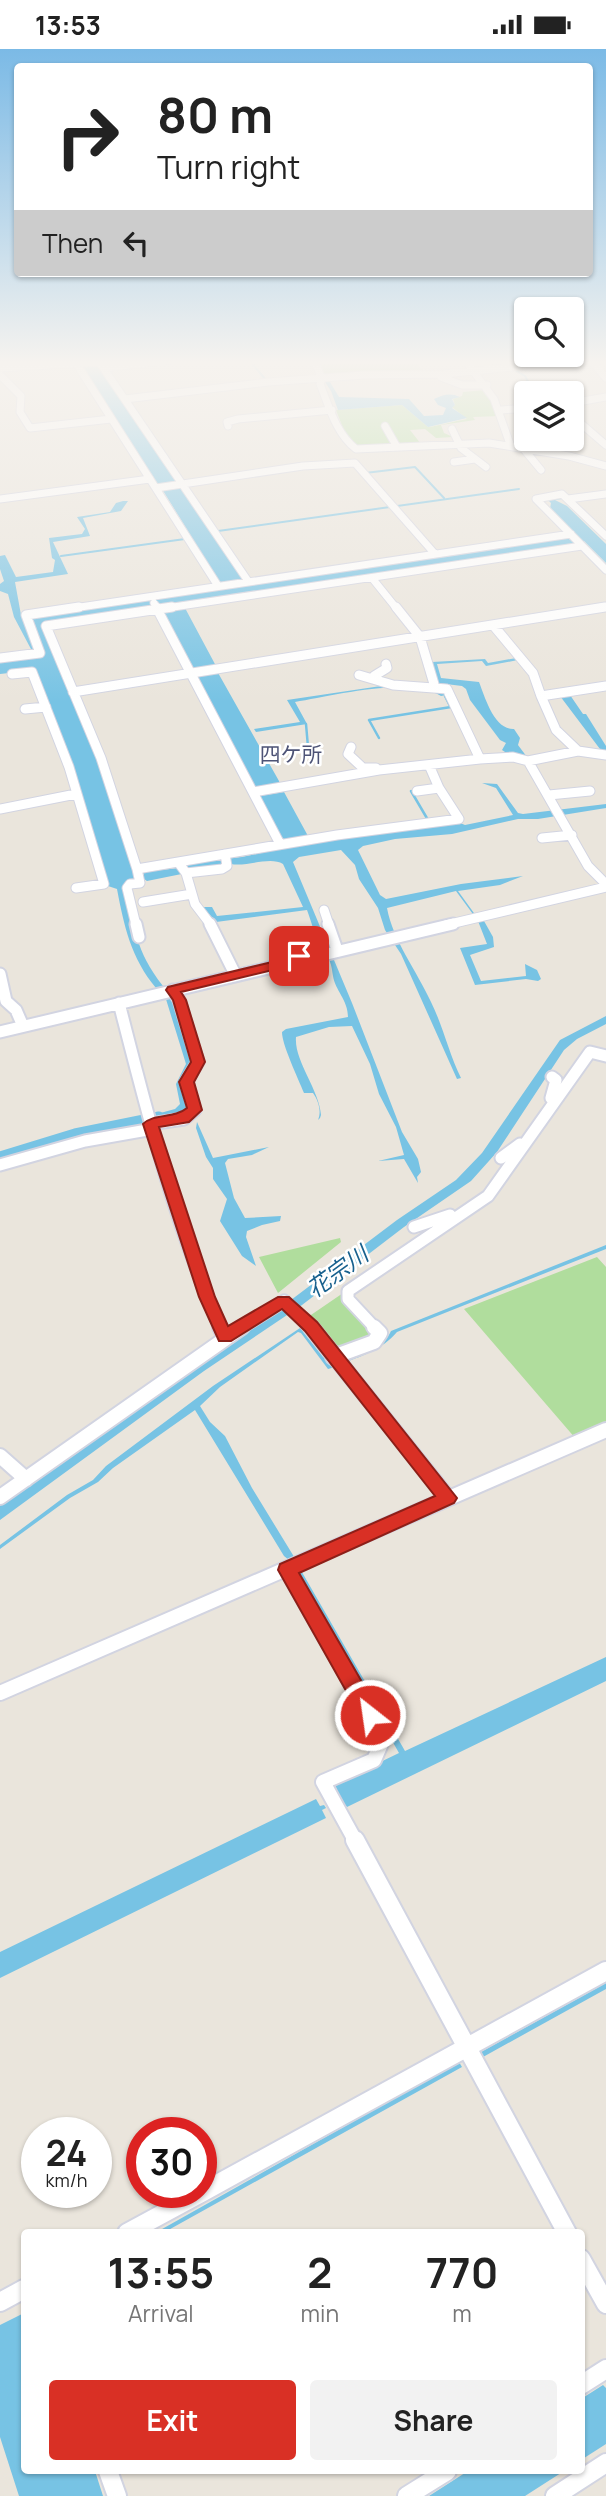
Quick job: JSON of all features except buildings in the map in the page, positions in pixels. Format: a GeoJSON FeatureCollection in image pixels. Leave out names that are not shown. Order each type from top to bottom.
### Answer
{"type":"FeatureCollection","features":[{"type":"Feature","properties":{"kind":"street"},"geometry":{"type":"LineString","coordinates":[[147,474],[218,586]]}},
{"type":"Feature","properties":{"kind":"street"},"geometry":{"type":"LineString","coordinates":[[174,474],[248,581]]}},
{"type":"Feature","properties":{"kind":"street"},"geometry":{"type":"LineString","coordinates":[[158,488],[250,474]]}},
{"type":"Feature","properties":{"kind":"street"},"geometry":{"type":"LineString","coordinates":[[365,474],[435,554]]}},
{"type":"Feature","properties":{"kind":"street"},"geometry":{"type":"LineString","coordinates":[[0,499],[150,479]]}},
{"type":"Feature","properties":{"kind":"street"},"geometry":{"type":"LineString","coordinates":[[568,499],[606,494]]}},
{"type":"Feature","properties":{"kind":"street"},"geometry":{"type":"LineString","coordinates":[[605,534],[562,495],[536,499],[606,570]]}},
{"type":"Feature","properties":{"kind":"street"},"geometry":{"type":"LineString","coordinates":[[0,658],[40,653],[26,615],[435,554],[577,541]]}},
{"type":"Feature","properties":{"kind":"street"},"geometry":{"type":"LineString","coordinates":[[139,937],[127,888],[130,884],[140,883],[137,869],[101,758],[46,626],[372,577],[577,541]]}},
{"type":"Feature","properties":{"kind":"street"},"geometry":{"type":"LineString","coordinates":[[372,577],[420,637],[434,684]]}},
{"type":"Feature","properties":{"kind":"street"},"geometry":{"type":"LineString","coordinates":[[151,597],[280,844]]}},
{"type":"Feature","properties":{"kind":"street"},"geometry":{"type":"LineString","coordinates":[[73,692],[606,607]]}},
{"type":"Feature","properties":{"kind":"street"},"geometry":{"type":"LineString","coordinates":[[493,625],[533,673],[556,730],[578,751]]}},
{"type":"Feature","properties":{"kind":"street"},"geometry":{"type":"LineString","coordinates":[[374,676],[387,668],[386,664]]}},
{"type":"Feature","properties":{"kind":"street"},"geometry":{"type":"LineString","coordinates":[[12,674],[32,672],[76,793],[104,884],[76,888]]}},
{"type":"Feature","properties":{"kind":"street"},"geometry":{"type":"LineString","coordinates":[[359,675],[374,676],[388,684],[434,684],[447,689],[481,759]]}},
{"type":"Feature","properties":{"kind":"street"},"geometry":{"type":"LineString","coordinates":[[541,696],[606,686]]}},
{"type":"Feature","properties":{"kind":"street"},"geometry":{"type":"LineString","coordinates":[[25,709],[46,707]]}},
{"type":"Feature","properties":{"kind":"street"},"geometry":{"type":"LineString","coordinates":[[351,747],[348,754],[363,768],[390,769]]}},
{"type":"Feature","properties":{"kind":"street"},"geometry":{"type":"LineString","coordinates":[[253,792],[390,769],[481,759],[513,757],[528,761],[578,751],[606,755]]}},
{"type":"Feature","properties":{"kind":"street"},"geometry":{"type":"LineString","coordinates":[[0,1032],[606,885],[588,866],[528,761]]}},
{"type":"Feature","properties":{"kind":"street"},"geometry":{"type":"LineString","coordinates":[[137,869],[280,844],[459,818],[439,788],[429,765]]}},
{"type":"Feature","properties":{"kind":"street"},"geometry":{"type":"LineString","coordinates":[[417,791],[439,788]]}},
{"type":"Feature","properties":{"kind":"street"},"geometry":{"type":"LineString","coordinates":[[548,795],[590,791]]}},
{"type":"Feature","properties":{"kind":"street"},"geometry":{"type":"LineString","coordinates":[[0,809],[76,793]]}},
{"type":"Feature","properties":{"kind":"street"},"geometry":{"type":"LineString","coordinates":[[542,838],[572,835]]}},
{"type":"Feature","properties":{"kind":"street"},"geometry":{"type":"LineString","coordinates":[[186,873],[210,873],[225,869],[225,854]]}},
{"type":"Feature","properties":{"kind":"street"},"geometry":{"type":"LineString","coordinates":[[178,862],[186,873],[195,904],[215,931],[234,972]]}},
{"type":"Feature","properties":{"kind":"street"},"geometry":{"type":"LineString","coordinates":[[143,902],[192,894]]}},
{"type":"Feature","properties":{"kind":"street"},"geometry":{"type":"LineString","coordinates":[[324,910],[336,947]]}},
{"type":"Feature","properties":{"kind":"street"},"geometry":{"type":"LineString","coordinates":[[293,946],[302,959]]}},
{"type":"Feature","properties":{"kind":"street"},"geometry":{"type":"LineString","coordinates":[[0,974],[6,1001],[16,1010],[23,1026]]}},
{"type":"Feature","properties":{"kind":"street"},"geometry":{"type":"LineString","coordinates":[[0,1165],[85,1141],[184,1119],[195,1110],[186,1082],[198,1062],[179,1000],[173,990]]}},
{"type":"Feature","properties":{"kind":"street"},"geometry":{"type":"LineString","coordinates":[[119,1003],[152,1126],[207,1297],[225,1337]]}},
{"type":"Feature","properties":{"kind":"street"},"geometry":{"type":"LineString","coordinates":[[334,1357],[374,1342],[380,1333],[348,1299],[348,1291],[488,1196],[505,1176],[575,1069],[590,1052],[606,1056]]}},
{"type":"Feature","properties":{"kind":"street"},"geometry":{"type":"LineString","coordinates":[[552,1077],[556,1080],[551,1098],[555,1101]]}},
{"type":"Feature","properties":{"kind":"street"},"geometry":{"type":"LineString","coordinates":[[501,1158],[530,1139]]}},
{"type":"Feature","properties":{"kind":"street"},"geometry":{"type":"LineString","coordinates":[[414,1227],[450,1215]]}},
{"type":"Feature","properties":{"kind":"street"},"geometry":{"type":"LineString","coordinates":[[0,1497],[225,1337],[284,1301],[298,1311],[448,1498]]}},
{"type":"Feature","properties":{"kind":"street"},"geometry":{"type":"LineString","coordinates":[[0,1693],[606,1430]]}},
{"type":"Feature","properties":{"kind":"street"},"geometry":{"type":"LineString","coordinates":[[0,1456],[26,1479]]}},
{"type":"Feature","properties":{"kind":"street"},"geometry":{"type":"LineString","coordinates":[[287,1570],[383,1739],[374,1760],[323,1782],[565,2229]]}},
{"type":"Feature","properties":{"kind":"street"},"geometry":{"type":"LineString","coordinates":[[217,2185],[469,2056],[606,1971]]}},
{"type":"Feature","properties":{"kind":"street"},"geometry":{"type":"LineString","coordinates":[[134,2229],[173,2208]]}},
{"type":"Feature","properties":{"kind":"street"},"geometry":{"type":"LineString","coordinates":[[585,2266],[606,2304]]}},
{"type":"Feature","properties":{"kind":"street"},"geometry":{"type":"LineString","coordinates":[[1,2301],[21,2291]]}},
{"type":"Feature","properties":{"kind":"street"},"geometry":{"type":"LineString","coordinates":[[585,2382],[606,2369]]}},
{"type":"Feature","properties":{"kind":"street"},"geometry":{"type":"LineString","coordinates":[[555,2496],[606,2463]]}},
{"type":"Feature","properties":{"kind":"street"},"geometry":{"type":"LineString","coordinates":[[109,2474],[117,2496]]}},
{"type":"Feature","properties":{"kind":"street"},"geometry":{"type":"LineString","coordinates":[[407,2496],[442,2474]]}},
{"type":"Feature","properties":{"kind":"green space"},"geometry":{"type":"Polygon","coordinates":[[[340,1238],[341,1242],[278,1293],[259,1257],[340,1238]]]}},
{"type":"Feature","properties":{"kind":"green space"},"geometry":{"type":"Polygon","coordinates":[[[597,1257],[606,1267],[606,1426],[576,1439],[464,1309],[597,1257]]]}},
{"type":"Feature","properties":{"kind":"green space"},"geometry":{"type":"Polygon","coordinates":[[[346,1291],[376,1333],[371,1339],[336,1352],[308,1317],[346,1291]]]}},
{"type":"Feature","properties":{"kind":"water"},"geometry":{"type":"Polygon","coordinates":[[[151,474],[171,474],[177,483],[159,485],[151,474]]]}},
{"type":"Feature","properties":{"kind":"water"},"geometry":{"type":"Polygon","coordinates":[[[180,487],[244,580],[220,584],[162,489],[180,487]]]}},
{"type":"Feature","properties":{"kind":"water"},"geometry":{"type":"Polygon","coordinates":[[[606,490],[606,493],[555,500],[567,506],[606,544],[606,563],[584,541],[575,543],[576,546],[43,626],[93,749],[136,879],[128,883],[134,926],[141,949],[163,986],[156,988],[135,953],[126,929],[117,889],[108,886],[61,737],[36,670],[0,674],[0,660],[43,655],[28,617],[568,537],[570,540],[579,538],[550,509],[551,503],[546,498],[606,490]]]}},
{"type":"Feature","properties":{"kind":"water"},"geometry":{"type":"Polygon","coordinates":[[[128,501],[121,511],[83,518],[90,536],[53,542],[68,574],[15,582],[21,615],[34,648],[32,651],[14,617],[8,594],[0,591],[0,584],[4,581],[0,556],[5,555],[16,577],[53,572],[55,560],[52,558],[49,538],[82,534],[85,529],[77,517],[110,512],[116,503],[128,501]]]}},
{"type":"Feature","properties":{"kind":"water"},"geometry":{"type":"Polygon","coordinates":[[[185,608],[216,666],[192,668],[163,611],[185,608]]]}},
{"type":"Feature","properties":{"kind":"water"},"geometry":{"type":"Polygon","coordinates":[[[516,658],[518,660],[486,666],[482,661],[437,664],[441,678],[479,682],[496,719],[507,728],[514,729],[520,738],[518,745],[527,757],[508,754],[502,750],[506,743],[500,740],[470,700],[466,689],[438,683],[432,662],[485,659],[488,663],[516,658]]]}},
{"type":"Feature","properties":{"kind":"water"},"geometry":{"type":"Polygon","coordinates":[[[217,671],[280,785],[255,787],[197,676],[217,671]]]}},
{"type":"Feature","properties":{"kind":"water"},"geometry":{"type":"Polygon","coordinates":[[[381,686],[424,686],[446,695],[441,696],[427,690],[390,688],[295,702],[307,724],[256,732],[254,729],[300,722],[287,700],[381,686]]]}},
{"type":"Feature","properties":{"kind":"water"},"geometry":{"type":"Polygon","coordinates":[[[570,695],[583,714],[586,714],[606,746],[606,757],[560,696],[570,695]]]}},
{"type":"Feature","properties":{"kind":"water"},"geometry":{"type":"Polygon","coordinates":[[[482,783],[497,784],[518,813],[606,804],[606,808],[538,819],[518,819],[452,834],[395,839],[363,846],[358,850],[380,895],[386,899],[461,884],[523,876],[500,885],[458,891],[479,920],[484,921],[493,937],[494,947],[470,955],[481,981],[526,976],[525,964],[537,970],[541,979],[538,981],[526,979],[475,985],[460,948],[487,944],[478,921],[456,891],[387,908],[400,944],[435,1011],[461,1078],[457,1079],[401,954],[385,930],[378,908],[359,879],[355,865],[341,850],[299,857],[293,862],[402,1132],[418,1159],[421,1172],[417,1177],[418,1183],[404,1159],[378,1161],[404,1155],[396,1127],[379,1094],[370,1064],[352,1026],[329,1027],[296,1037],[299,1056],[319,1105],[321,1115],[318,1120],[316,1099],[313,1093],[304,1093],[291,1062],[282,1032],[348,1017],[330,963],[307,910],[216,922],[203,907],[212,907],[217,916],[303,907],[283,864],[272,861],[231,864],[147,881],[140,876],[144,875],[143,872],[242,857],[333,838],[460,823],[465,825],[513,815],[496,788],[482,783]]]}},
{"type":"Feature","properties":{"kind":"water"},"geometry":{"type":"Polygon","coordinates":[[[284,792],[308,836],[282,840],[260,796],[284,792]]]}},
{"type":"Feature","properties":{"kind":"water"},"geometry":{"type":"Polygon","coordinates":[[[171,994],[195,1064],[190,1073],[191,1109],[183,1116],[154,1120],[153,1115],[175,1109],[180,1104],[176,1084],[186,1064],[165,996],[171,994]]]}},
{"type":"Feature","properties":{"kind":"water","name":"花宗川"},"geometry":{"type":"Polygon","coordinates":[[[606,1016],[606,1024],[577,1039],[564,1050],[497,1152],[471,1181],[0,1520],[0,1504],[203,1357],[291,1300],[397,1220],[456,1180],[482,1153],[560,1040],[606,1016]]]}},
{"type":"Feature","properties":{"kind":"water"},"geometry":{"type":"Polygon","coordinates":[[[197,1122],[213,1158],[269,1147],[252,1155],[228,1159],[225,1163],[234,1198],[245,1218],[281,1216],[280,1221],[247,1231],[246,1237],[256,1266],[242,1256],[220,1221],[227,1199],[213,1179],[213,1168],[206,1157],[196,1128],[197,1122]]]}},
{"type":"Feature","properties":{"kind":"water"},"geometry":{"type":"Polygon","coordinates":[[[606,1245],[606,1249],[397,1332],[366,1354],[344,1363],[342,1360],[377,1346],[391,1331],[606,1245]]]}},
{"type":"Feature","properties":{"kind":"water"},"geometry":{"type":"Polygon","coordinates":[[[300,1328],[323,1357],[335,1367],[328,1369],[298,1332],[220,1387],[200,1406],[210,1422],[225,1436],[252,1488],[296,1560],[290,1561],[284,1556],[195,1410],[113,1468],[98,1482],[70,1498],[0,1549],[0,1545],[67,1495],[93,1480],[106,1466],[213,1386],[300,1328]]]}},
{"type":"Feature","properties":{"kind":"water"},"geometry":{"type":"Polygon","coordinates":[[[299,1567],[405,1751],[606,1657],[606,1681],[347,1807],[336,1795],[338,1793],[335,1784],[399,1753],[294,1569],[299,1567]]]}},
{"type":"Feature","properties":{"kind":"water"},"geometry":{"type":"Polygon","coordinates":[[[316,1799],[320,1806],[324,1805],[326,1808],[322,1810],[326,1818],[0,1978],[0,1952],[316,1799]]]}},
{"type":"Feature","properties":{"kind":"water"},"geometry":{"type":"Polygon","coordinates":[[[606,1983],[606,1989],[483,2057],[481,2052],[606,1983]]]}},
{"type":"Feature","properties":{"kind":"water"},"geometry":{"type":"Polygon","coordinates":[[[459,2062],[462,2067],[217,2203],[217,2198],[459,2062]]]}},
{"type":"Feature","properties":{"kind":"water"},"geometry":{"type":"Polygon","coordinates":[[[199,2208],[208,2208],[170,2229],[162,2229],[199,2208]]]}},
{"type":"Feature","properties":{"kind":"water"},"geometry":{"type":"Polygon","coordinates":[[[21,2314],[21,2474],[96,2474],[103,2496],[19,2496],[0,2437],[0,2325],[21,2314]]]}},
{"type":"Feature","properties":{"kind":"water"},"geometry":{"type":"Polygon","coordinates":[[[603,2385],[606,2388],[606,2444],[585,2457],[585,2396],[603,2385]]]}},
{"type":"Feature","properties":{"kind":"water"},"geometry":{"type":"Polygon","coordinates":[[[463,2474],[559,2474],[525,2496],[429,2496],[463,2474]]]}},
{"type":"Feature","properties":{"kind":"waterway"},"geometry":{"type":"LineString","coordinates":[[422,474],[444,498]]}},
{"type":"Feature","properties":{"kind":"waterway"},"geometry":{"type":"LineString","coordinates":[[218,531],[519,489]]}},
{"type":"Feature","properties":{"kind":"waterway"},"geometry":{"type":"LineString","coordinates":[[61,556],[185,539]]}},
{"type":"Feature","properties":{"kind":"waterway"},"geometry":{"type":"LineString","coordinates":[[445,696],[450,706]]}},
{"type":"Feature","properties":{"kind":"waterway"},"geometry":{"type":"LineString","coordinates":[[379,738],[369,720],[451,707]]}},
{"type":"Feature","properties":{"kind":"waterway"},"geometry":{"type":"LineString","coordinates":[[306,724],[308,747],[318,763]]}},
{"type":"Feature","properties":{"kind":"waterway"},"geometry":{"type":"LineString","coordinates":[[411,791],[428,820]]}},
{"type":"Feature","properties":{"kind":"waterway"},"geometry":{"type":"LineString","coordinates":[[0,1157],[75,1134],[159,1117]]}},
{"type":"Feature","properties":{"kind":"district","name":"四ケ所"},"geometry":{"type":"Point","coordinates":[291,754]}},
{"type":"Feature","properties":{"kind":"route"},"geometry":{"type":"LineString","coordinates":[[299,956],[302,959],[173,990],[179,1000],[198,1062],[186,1082],[195,1110],[184,1119],[150,1124],[207,1297],[222,1325],[225,1337],[284,1301],[298,1311],[448,1498],[287,1570],[370,1715]]}}]}
